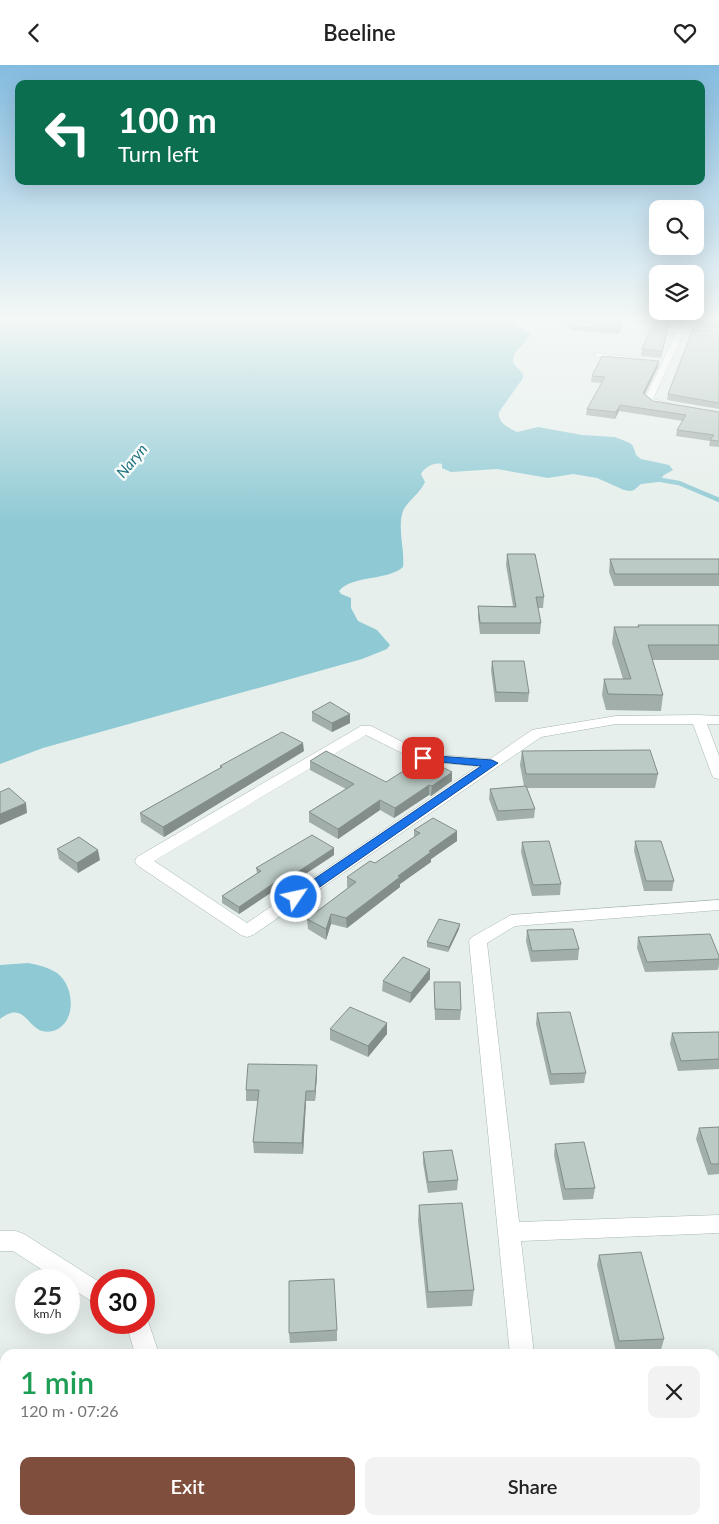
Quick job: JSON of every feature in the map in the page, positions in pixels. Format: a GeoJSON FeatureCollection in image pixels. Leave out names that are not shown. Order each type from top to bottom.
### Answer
{"type":"FeatureCollection","features":[{"type":"Feature","properties":{"kind":"street"},"geometry":{"type":"LineString","coordinates":[[654,388],[648,400],[653,403],[672,406]]}},
{"type":"Feature","properties":{"kind":"street"},"geometry":{"type":"LineString","coordinates":[[698,719],[719,775]]}},
{"type":"Feature","properties":{"kind":"street"},"geometry":{"type":"LineString","coordinates":[[492,763],[423,758],[366,729],[143,861],[247,931],[537,733],[616,720],[719,720]]}},
{"type":"Feature","properties":{"kind":"street"},"geometry":{"type":"LineString","coordinates":[[521,1349],[478,941],[511,921],[719,905]]}},
{"type":"Feature","properties":{"kind":"street"},"geometry":{"type":"LineString","coordinates":[[509,1232],[719,1224]]}},
{"type":"Feature","properties":{"kind":"street"},"geometry":{"type":"LineString","coordinates":[[0,1241],[16,1241],[90,1288]]}},
{"type":"Feature","properties":{"kind":"street"},"geometry":{"type":"LineString","coordinates":[[141,1334],[146,1349]]}},
{"type":"Feature","properties":{"kind":"water","name":"Naryn"},"geometry":{"type":"Polygon","coordinates":[[[0,388],[516,388],[499,412],[500,419],[510,429],[517,432],[538,427],[582,435],[615,437],[630,443],[636,455],[641,459],[669,465],[673,470],[664,475],[658,482],[641,484],[630,491],[597,478],[573,474],[548,478],[497,469],[451,472],[442,468],[442,464],[430,466],[421,474],[425,482],[403,511],[401,518],[403,567],[388,574],[352,582],[339,591],[341,594],[351,598],[351,608],[358,621],[377,630],[390,645],[387,649],[362,659],[43,748],[0,764],[0,388]]]}},
{"type":"Feature","properties":{"kind":"water"},"geometry":{"type":"Polygon","coordinates":[[[28,963],[57,973],[63,979],[70,995],[70,1013],[61,1027],[53,1031],[44,1032],[22,1015],[16,1013],[9,1013],[0,1019],[0,965],[28,963]]]}},
{"type":"Feature","properties":{"kind":"building"},"geometry":{"type":"Polygon","coordinates":[[[599,388],[645,388],[643,393],[653,401],[719,412],[719,441],[710,440],[714,435],[677,430],[686,415],[620,405],[616,412],[587,409],[599,388]]]}},
{"type":"Feature","properties":{"kind":"building"},"geometry":{"type":"Polygon","coordinates":[[[670,388],[719,388],[719,403],[668,394],[670,388]]]}},
{"type":"Feature","properties":{"kind":"building"},"geometry":{"type":"Polygon","coordinates":[[[507,554],[535,554],[544,597],[536,597],[541,623],[480,623],[478,606],[516,607],[507,554]]]}},
{"type":"Feature","properties":{"kind":"building"},"geometry":{"type":"Polygon","coordinates":[[[610,559],[719,559],[719,574],[615,574],[610,559]]]}},
{"type":"Feature","properties":{"kind":"building"},"geometry":{"type":"Polygon","coordinates":[[[638,625],[719,625],[719,645],[648,645],[663,695],[608,694],[604,679],[631,679],[614,627],[639,627],[638,625]]]}},
{"type":"Feature","properties":{"kind":"building"},"geometry":{"type":"Polygon","coordinates":[[[492,661],[524,661],[529,693],[496,692],[492,661]]]}},
{"type":"Feature","properties":{"kind":"building"},"geometry":{"type":"Polygon","coordinates":[[[330,702],[350,714],[332,723],[312,712],[330,702]]]}},
{"type":"Feature","properties":{"kind":"building"},"geometry":{"type":"Polygon","coordinates":[[[282,732],[303,743],[163,827],[140,813],[222,767],[220,766],[282,732]]]}},
{"type":"Feature","properties":{"kind":"building"},"geometry":{"type":"Polygon","coordinates":[[[650,750],[658,774],[526,774],[522,751],[650,750]]]}},
{"type":"Feature","properties":{"kind":"building"},"geometry":{"type":"Polygon","coordinates":[[[326,751],[386,782],[424,758],[452,772],[395,808],[380,800],[338,829],[309,812],[354,784],[310,761],[326,751]]]}},
{"type":"Feature","properties":{"kind":"building"},"geometry":{"type":"Polygon","coordinates":[[[526,786],[535,809],[498,811],[490,789],[526,786]]]}},
{"type":"Feature","properties":{"kind":"building"},"geometry":{"type":"Polygon","coordinates":[[[9,788],[26,803],[0,814],[0,792],[9,788]]]}},
{"type":"Feature","properties":{"kind":"building"},"geometry":{"type":"Polygon","coordinates":[[[433,818],[457,831],[429,851],[431,852],[346,918],[331,914],[326,929],[307,919],[356,882],[347,877],[370,861],[375,863],[420,833],[414,830],[433,818]]]}},
{"type":"Feature","properties":{"kind":"building"},"geometry":{"type":"Polygon","coordinates":[[[312,835],[334,848],[281,883],[277,881],[239,907],[222,896],[261,871],[256,868],[312,835]]]}},
{"type":"Feature","properties":{"kind":"building"},"geometry":{"type":"Polygon","coordinates":[[[79,837],[98,850],[77,863],[57,849],[79,837]]]}},
{"type":"Feature","properties":{"kind":"building"},"geometry":{"type":"Polygon","coordinates":[[[549,841],[561,884],[533,885],[522,842],[549,841]]]}},
{"type":"Feature","properties":{"kind":"building"},"geometry":{"type":"Polygon","coordinates":[[[635,841],[661,841],[674,881],[646,881],[635,841]]]}},
{"type":"Feature","properties":{"kind":"building"},"geometry":{"type":"Polygon","coordinates":[[[439,919],[460,924],[449,947],[427,942],[439,919]]]}},
{"type":"Feature","properties":{"kind":"building"},"geometry":{"type":"Polygon","coordinates":[[[573,929],[579,949],[532,951],[527,930],[573,929]]]}},
{"type":"Feature","properties":{"kind":"building"},"geometry":{"type":"Polygon","coordinates":[[[710,934],[719,959],[647,962],[638,937],[710,934]]]}},
{"type":"Feature","properties":{"kind":"building"},"geometry":{"type":"Polygon","coordinates":[[[403,957],[430,969],[411,993],[383,981],[403,957]]]}},
{"type":"Feature","properties":{"kind":"building"},"geometry":{"type":"Polygon","coordinates":[[[434,982],[460,982],[461,1010],[435,1009],[434,982]]]}},
{"type":"Feature","properties":{"kind":"building"},"geometry":{"type":"Polygon","coordinates":[[[350,1007],[387,1023],[368,1046],[330,1029],[350,1007]]]}},
{"type":"Feature","properties":{"kind":"building"},"geometry":{"type":"Polygon","coordinates":[[[570,1012],[586,1073],[551,1074],[537,1013],[570,1012]]]}},
{"type":"Feature","properties":{"kind":"building"},"geometry":{"type":"Polygon","coordinates":[[[719,1032],[719,1059],[681,1061],[672,1033],[719,1032]]]}},
{"type":"Feature","properties":{"kind":"building"},"geometry":{"type":"Polygon","coordinates":[[[248,1064],[317,1065],[315,1091],[306,1091],[302,1143],[253,1142],[259,1090],[246,1090],[248,1064]]]}},
{"type":"Feature","properties":{"kind":"building"},"geometry":{"type":"Polygon","coordinates":[[[719,1127],[719,1164],[711,1164],[699,1128],[719,1127]]]}},
{"type":"Feature","properties":{"kind":"building"},"geometry":{"type":"Polygon","coordinates":[[[584,1142],[595,1188],[565,1189],[555,1144],[584,1142]]]}},
{"type":"Feature","properties":{"kind":"building"},"geometry":{"type":"Polygon","coordinates":[[[452,1150],[458,1180],[428,1182],[423,1152],[452,1150]]]}},
{"type":"Feature","properties":{"kind":"building"},"geometry":{"type":"Polygon","coordinates":[[[462,1203],[474,1290],[428,1292],[419,1205],[462,1203]]]}},
{"type":"Feature","properties":{"kind":"building"},"geometry":{"type":"Polygon","coordinates":[[[641,1252],[664,1339],[619,1341],[599,1255],[641,1252]]]}},
{"type":"Feature","properties":{"kind":"building"},"geometry":{"type":"Polygon","coordinates":[[[334,1279],[337,1330],[289,1333],[289,1281],[334,1279]]]}},
{"type":"Feature","properties":{"kind":"waterway"},"geometry":{"type":"LineString","coordinates":[[655,479],[679,483],[719,500]]}},
{"type":"Feature","properties":{"kind":"route"},"geometry":{"type":"LineString","coordinates":[[296,897],[492,763],[423,758]]}}]}
